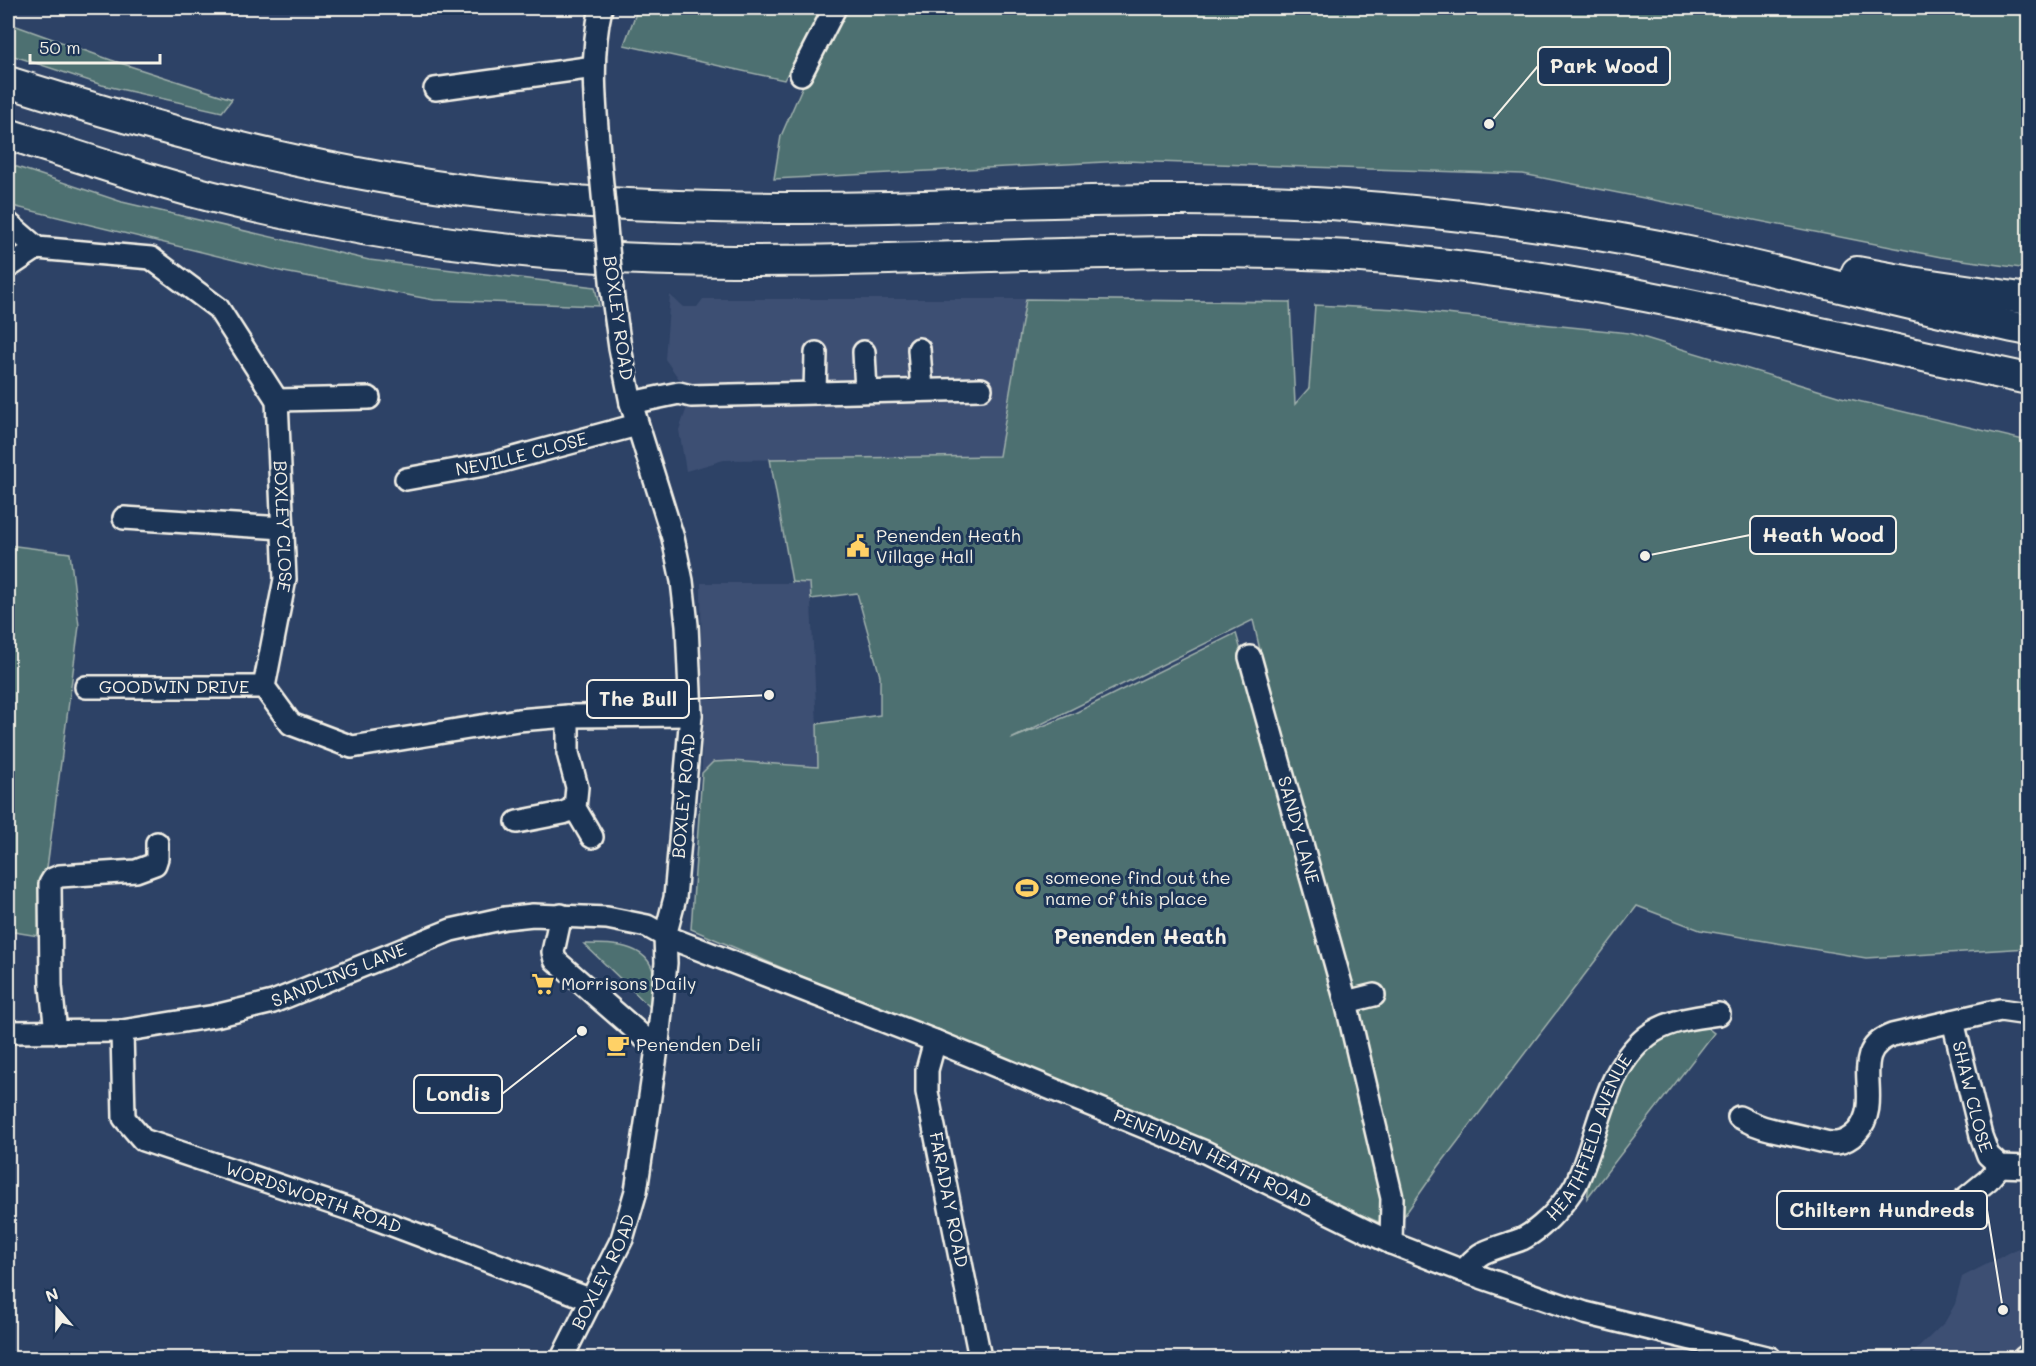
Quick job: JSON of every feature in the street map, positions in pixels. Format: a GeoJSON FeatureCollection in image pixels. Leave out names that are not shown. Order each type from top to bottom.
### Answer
{"type":"FeatureCollection","features":[{"type":"Feature","properties":{"kind":"highway"},"geometry":{"type":"LineString","coordinates":[[8,82],[174,131],[264,154],[385,178],[523,197],[598,203],[714,207],[887,207],[1075,201],[1237,201],[1324,204],[1441,213],[1527,224],[1708,256],[1981,321],[2028,330]]}},
{"type":"Feature","properties":{"kind":"highway"},"geometry":{"type":"LineString","coordinates":[[8,134],[135,175],[241,204],[341,226],[522,252],[690,261],[1167,253],[1332,255],[1396,260],[1483,270],[1608,289],[2028,379]]}},
{"type":"Feature","properties":{"kind":"highway"},"geometry":{"type":"LineString","coordinates":[[1708,256],[1816,264],[1911,282],[2028,298]]}},
{"type":"Feature","properties":{"kind":"street","name":"BOXLEY ROAD"},"geometry":{"type":"LineString","coordinates":[[562,1359],[622,1239],[636,1191],[658,1042],[666,963],[664,936],[675,898],[691,715],[687,625],[682,581],[673,538],[631,403],[612,291],[599,152],[594,67],[601,8]]}},
{"type":"Feature","properties":{"kind":"street"},"geometry":{"type":"LineString","coordinates":[[801,74],[835,8]]}},
{"type":"Feature","properties":{"kind":"street"},"geometry":{"type":"LineString","coordinates":[[435,89],[594,67]]}},
{"type":"Feature","properties":{"kind":"street"},"geometry":{"type":"LineString","coordinates":[[8,223],[37,248],[151,258],[218,308],[277,400],[369,398]]}},
{"type":"Feature","properties":{"kind":"street"},"geometry":{"type":"LineString","coordinates":[[8,264],[10,266],[37,248]]}},
{"type":"Feature","properties":{"kind":"street"},"geometry":{"type":"LineString","coordinates":[[919,350],[922,390]]}},
{"type":"Feature","properties":{"kind":"street"},"geometry":{"type":"LineString","coordinates":[[864,352],[866,391]]}},
{"type":"Feature","properties":{"kind":"street"},"geometry":{"type":"LineString","coordinates":[[815,392],[816,353]]}},
{"type":"Feature","properties":{"kind":"street"},"geometry":{"type":"LineString","coordinates":[[631,403],[679,393],[691,396],[981,388]]}},
{"type":"Feature","properties":{"kind":"street","name":"BOXLEY CLOSE"},"geometry":{"type":"LineString","coordinates":[[264,687],[285,579],[277,400]]}},
{"type":"Feature","properties":{"kind":"street","name":"NEVILLE CLOSE"},"geometry":{"type":"LineString","coordinates":[[406,479],[495,463],[637,425]]}},
{"type":"Feature","properties":{"kind":"street"},"geometry":{"type":"LineString","coordinates":[[124,518],[282,528]]}},
{"type":"Feature","properties":{"kind":"street","name":"SANDY LANE"},"geometry":{"type":"LineString","coordinates":[[1250,657],[1346,1002],[1392,1198],[1391,1243]]}},
{"type":"Feature","properties":{"kind":"street","name":"GOODWIN DRIVE"},"geometry":{"type":"LineString","coordinates":[[86,687],[264,687]]}},
{"type":"Feature","properties":{"kind":"street"},"geometry":{"type":"LineString","coordinates":[[264,687],[291,724],[352,747],[518,720],[568,716],[691,715]]}},
{"type":"Feature","properties":{"kind":"street"},"geometry":{"type":"LineString","coordinates":[[568,716],[568,753],[577,787],[576,808],[592,837]]}},
{"type":"Feature","properties":{"kind":"street"},"geometry":{"type":"LineString","coordinates":[[517,822],[563,813],[576,808]]}},
{"type":"Feature","properties":{"kind":"street"},"geometry":{"type":"LineString","coordinates":[[56,1032],[51,986],[50,884],[53,879],[60,876],[136,871],[147,868],[155,864],[157,843]]}},
{"type":"Feature","properties":{"kind":"street"},"geometry":{"type":"LineString","coordinates":[[561,915],[553,952],[555,960],[648,1041],[658,1042]]}},
{"type":"Feature","properties":{"kind":"street","name":"SANDLING LANE"},"geometry":{"type":"LineString","coordinates":[[8,1032],[122,1030],[215,1016],[273,1002],[451,930],[505,918],[561,915],[630,921],[647,926],[664,936]]}},
{"type":"Feature","properties":{"kind":"street","name":"PENENDEN HEATH ROAD"},"geometry":{"type":"LineString","coordinates":[[664,936],[935,1041],[1205,1152],[1391,1243],[1463,1271],[1585,1313],[1770,1359]]}},
{"type":"Feature","properties":{"kind":"street"},"geometry":{"type":"LineString","coordinates":[[1346,1002],[1374,995]]}},
{"type":"Feature","properties":{"kind":"street","name":"SHAW CLOSE"},"geometry":{"type":"LineString","coordinates":[[1739,1117],[1767,1130],[1829,1142],[1843,1142],[1859,1130],[1866,1118],[1870,1100],[1867,1060],[1873,1047],[1892,1035],[2000,1010],[2028,1014]]}},
{"type":"Feature","properties":{"kind":"street","name":"HEATHFIELD AVENUE"},"geometry":{"type":"LineString","coordinates":[[1463,1271],[1482,1253],[1525,1238],[1556,1212],[1575,1186],[1609,1094],[1627,1058],[1639,1044],[1653,1032],[1667,1025],[1719,1014]]}},
{"type":"Feature","properties":{"kind":"street","name":"SHAW CLOSE"},"geometry":{"type":"LineString","coordinates":[[1953,1021],[1971,1101],[1983,1142],[1991,1158],[2000,1166],[2028,1167]]}},
{"type":"Feature","properties":{"kind":"street","name":"WORDSWORTH ROAD"},"geometry":{"type":"LineString","coordinates":[[122,1030],[124,1118],[143,1140],[355,1211],[592,1300]]}},
{"type":"Feature","properties":{"kind":"street","name":"FARADAY ROAD"},"geometry":{"type":"LineString","coordinates":[[935,1041],[926,1080],[927,1092],[980,1359]]}},
{"type":"Feature","properties":{"kind":"street","name":"SHAW CLOSE"},"geometry":{"type":"LineString","coordinates":[[1956,1206],[1988,1180],[2000,1166]]}},
{"type":"Feature","properties":{"kind":"street"},"geometry":{"type":"LineString","coordinates":[[2024,1359],[2028,1355]]}},
{"type":"Feature","properties":{"kind":"shaded area"},"geometry":{"type":"Polygon","coordinates":[[[670,295],[683,307],[697,307],[703,299],[1026,299],[1000,457],[724,460],[686,471],[679,430],[691,396],[665,359],[670,295]]]}},
{"type":"Feature","properties":{"kind":"shaded area"},"geometry":{"type":"Polygon","coordinates":[[[701,583],[810,583],[819,767],[732,761],[713,762],[702,773],[701,583]]]}},
{"type":"Feature","properties":{"kind":"shaded area"},"geometry":{"type":"Polygon","coordinates":[[[2028,1243],[2028,1349],[2016,1358],[1911,1358],[1915,1351],[1945,1322],[1955,1304],[1962,1277],[2028,1243]]]}},
{"type":"Feature","properties":{"kind":"green space"},"geometry":{"type":"Polygon","coordinates":[[[638,8],[822,8],[784,80],[624,45],[638,8]]]}},
{"type":"Feature","properties":{"kind":"green space"},"geometry":{"type":"Polygon","coordinates":[[[843,8],[2028,8],[2028,269],[1941,257],[1523,174],[1124,161],[774,179],[781,136],[804,83],[843,8]]]}},
{"type":"Feature","properties":{"kind":"green space"},"geometry":{"type":"Polygon","coordinates":[[[8,23],[111,60],[232,99],[222,112],[102,85],[8,54],[8,23]]]}},
{"type":"Feature","properties":{"kind":"green space"},"geometry":{"type":"Polygon","coordinates":[[[8,164],[122,202],[369,260],[595,287],[599,306],[434,300],[284,272],[8,205],[8,164]]]}},
{"type":"Feature","properties":{"kind":"green space"},"geometry":{"type":"Polygon","coordinates":[[[1026,299],[1290,302],[1295,404],[1309,388],[1315,305],[1397,309],[1629,333],[1841,397],[2028,441],[2028,948],[1866,958],[1700,930],[1637,906],[1439,1166],[1395,1229],[691,929],[702,773],[713,762],[732,761],[818,767],[817,724],[880,715],[880,676],[857,593],[811,599],[810,583],[792,582],[770,459],[999,456],[1026,299]],[[1253,620],[1011,739],[1075,713],[1236,633],[1316,917],[1376,1148],[1253,620]]]}},
{"type":"Feature","properties":{"kind":"green space"},"geometry":{"type":"Polygon","coordinates":[[[8,545],[70,553],[79,626],[38,936],[8,931],[8,545]]]}},
{"type":"Feature","properties":{"kind":"green space"},"geometry":{"type":"Polygon","coordinates":[[[584,944],[607,944],[630,948],[647,960],[653,969],[655,982],[653,1010],[584,944]]]}},
{"type":"Feature","properties":{"kind":"green space"},"geometry":{"type":"Polygon","coordinates":[[[1702,1024],[1714,1033],[1587,1198],[1592,1165],[1624,1074],[1659,1037],[1702,1024]]]}},
{"type":"Feature","properties":{"kind":"place","name":"Park Wood"},"geometry":{"type":"Point","coordinates":[1489,124]}},
{"type":"Feature","properties":{"kind":"place","name":"Penenden Heath Village Hall"},"geometry":{"type":"Point","coordinates":[858,546]}},
{"type":"Feature","properties":{"kind":"place","name":"Heath Wood"},"geometry":{"type":"Point","coordinates":[1645,556]}},
{"type":"Feature","properties":{"kind":"place","name":"The Bull"},"geometry":{"type":"Point","coordinates":[769,695]}},
{"type":"Feature","properties":{"kind":"place","name":"someone find out the name of this place"},"geometry":{"type":"Point","coordinates":[1027,888]}},
{"type":"Feature","properties":{"kind":"place","name":"Morrisons Daily"},"geometry":{"type":"Point","coordinates":[543,984]}},
{"type":"Feature","properties":{"kind":"place","name":"Londis"},"geometry":{"type":"Point","coordinates":[582,1031]}},
{"type":"Feature","properties":{"kind":"place","name":"Penenden Deli"},"geometry":{"type":"Point","coordinates":[618,1045]}},
{"type":"Feature","properties":{"kind":"place","name":"Chiltern Hundreds"},"geometry":{"type":"Point","coordinates":[2003,1310]}},
{"type":"Feature","properties":{"kind":"district","name":"Penenden Heath"},"geometry":{"type":"Point","coordinates":[1140,937]}}]}
